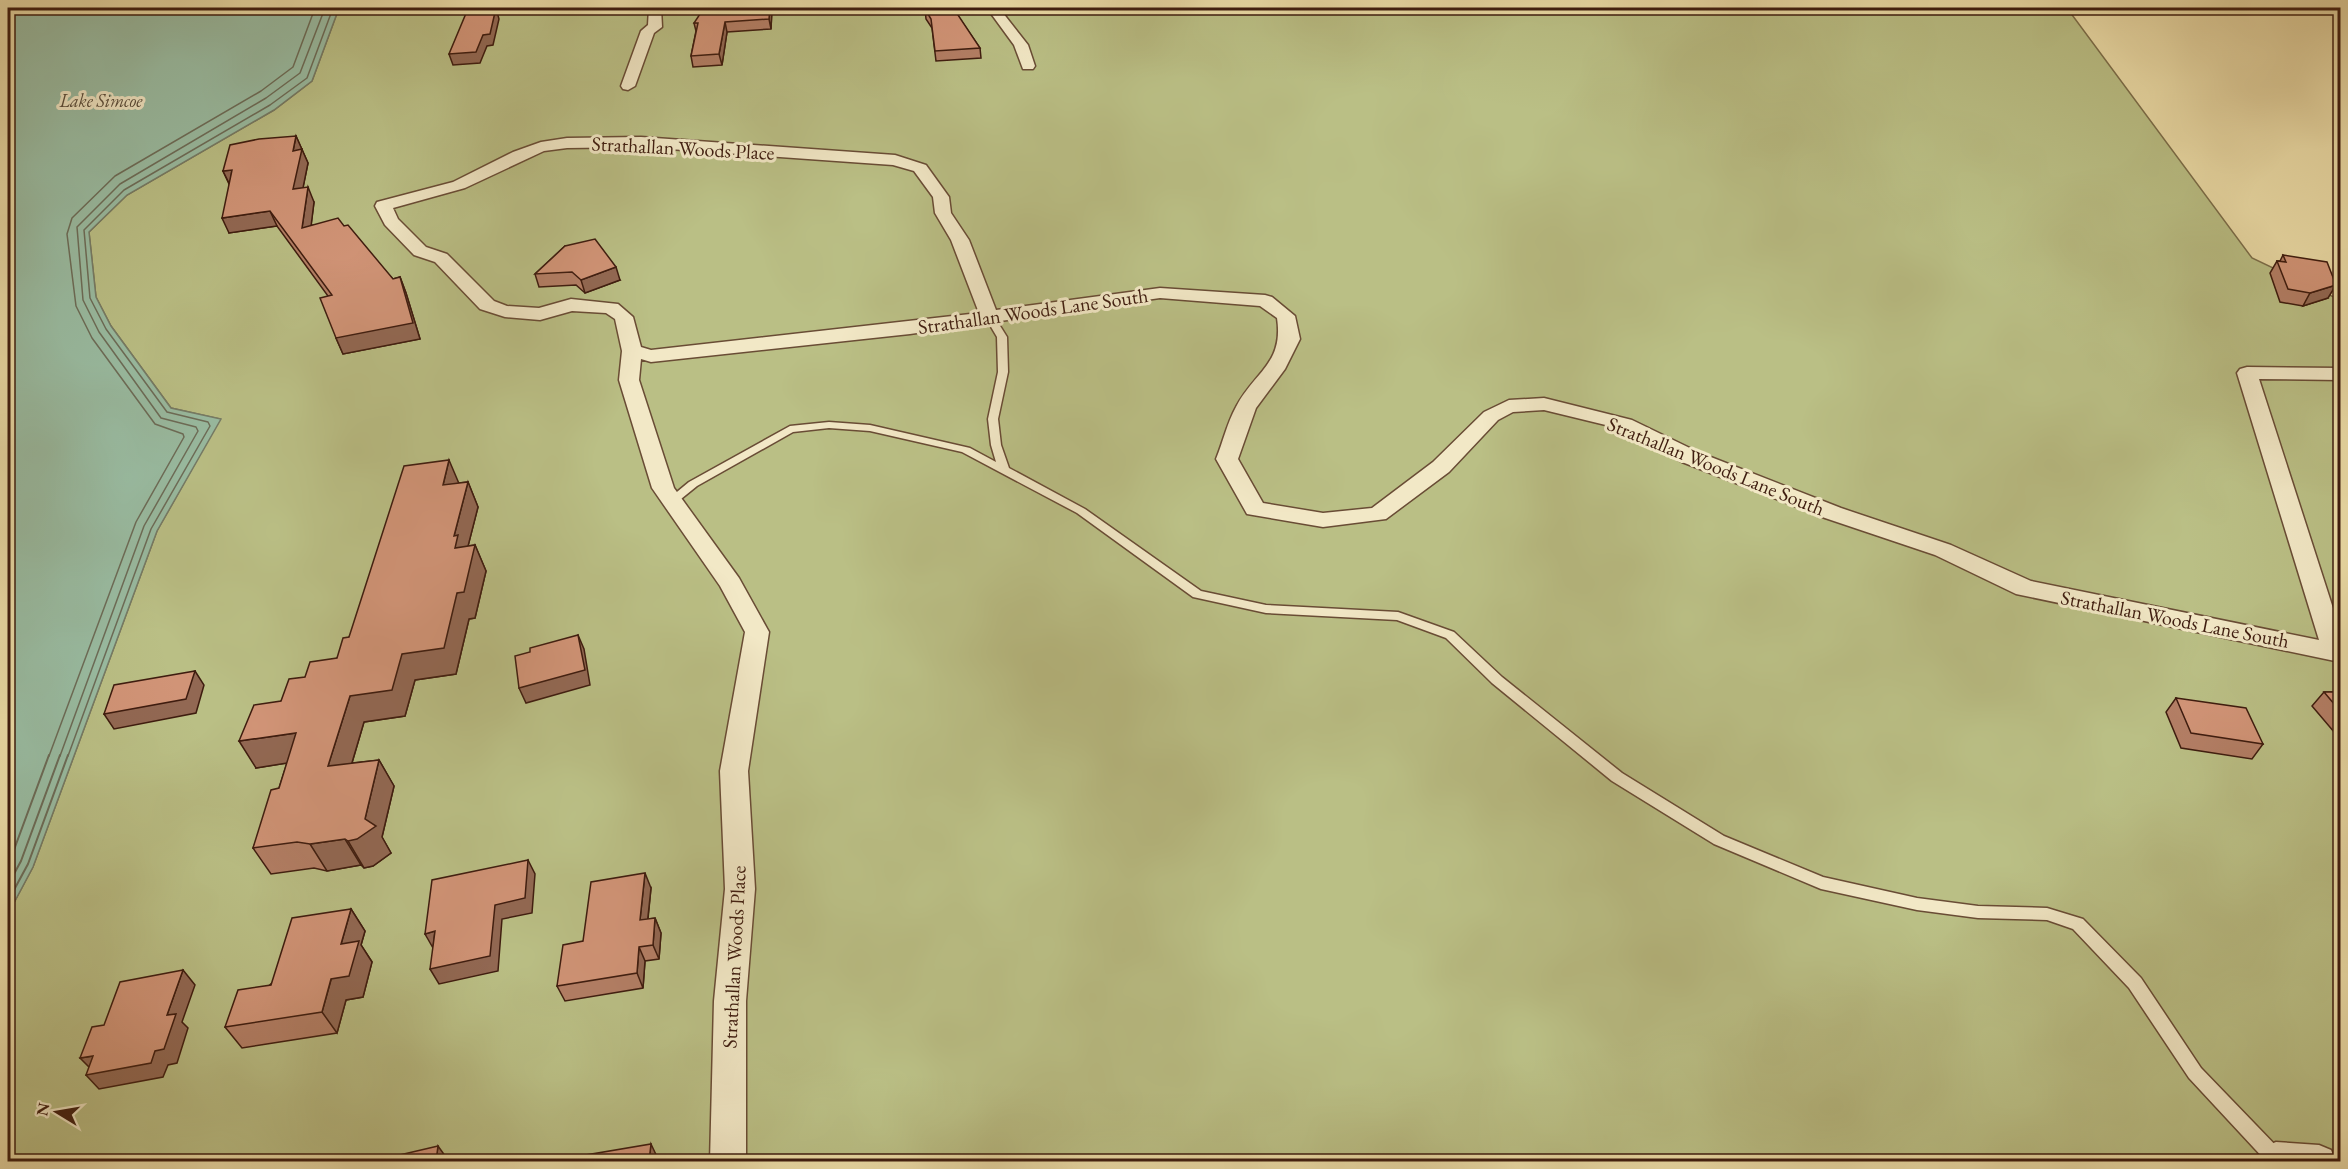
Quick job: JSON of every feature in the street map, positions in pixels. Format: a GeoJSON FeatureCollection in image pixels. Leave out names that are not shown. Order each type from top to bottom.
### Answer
{"type":"FeatureCollection","features":[{"type":"Feature","properties":{"kind":"street"},"geometry":{"type":"LineString","coordinates":[[628,86],[648,31],[655,27],[655,8]]}},
{"type":"Feature","properties":{"kind":"street"},"geometry":{"type":"LineString","coordinates":[[993,8],[1021,45],[1028,66]]}},
{"type":"Feature","properties":{"kind":"street","name":"Strathallan Woods Place"},"geometry":{"type":"LineString","coordinates":[[728,1161],[730,1001],[740,889],[734,771],[757,632],[731,584],[663,488],[629,380],[632,351],[624,317],[611,308],[570,305],[540,314],[505,311],[487,305],[441,258],[420,250],[391,221],[383,206],[459,185],[519,155],[541,147],[567,143],[631,141],[895,160],[920,168],[942,197],[943,213],[960,240],[989,315]]}},
{"type":"Feature","properties":{"kind":"street","name":"Strathallan Woods Lane South"},"geometry":{"type":"LineString","coordinates":[[632,351],[651,356],[910,328],[989,315],[1160,293],[1265,301],[1286,316],[1290,339],[1275,369],[1246,407],[1227,459],[1255,508],[1323,520],[1378,514],[1441,467],[1491,416],[1509,406],[1544,404],[1625,424],[1690,457],[1833,513],[1942,550],[2025,588],[2335,652],[2247,373],[2340,374]]}},
{"type":"Feature","properties":{"kind":"street"},"geometry":{"type":"LineString","coordinates":[[2276,1160],[2319,1161]]}},
{"type":"Feature","properties":{"kind":"lane"},"geometry":{"type":"LineString","coordinates":[[989,315],[1002,336],[1003,372],[993,419],[996,445],[1004,470]]}},
{"type":"Feature","properties":{"kind":"lane"},"geometry":{"type":"LineString","coordinates":[[672,501],[693,484],[790,429],[829,425],[870,428],[966,450],[1081,511],[1197,594],[1266,609],[1398,616],[1450,635],[1497,680],[1617,777],[1730,844],[1821,883],[1917,904],[1978,912],[2047,914],[2078,924],[2134,983],[2195,1073],[2276,1160]]}},
{"type":"Feature","properties":{"kind":"shaded area"},"geometry":{"type":"Polygon","coordinates":[[[339,8],[2067,8],[2252,258],[2340,300],[2340,1161],[8,1162],[8,914],[33,867],[157,531],[220,419],[171,408],[111,326],[96,297],[89,232],[127,195],[274,110],[312,81],[339,8]]]}},
{"type":"Feature","properties":{"kind":"water","name":"Lake Simcoe"},"geometry":{"type":"Polygon","coordinates":[[[8,8],[339,8],[312,81],[274,110],[127,195],[89,232],[96,297],[111,326],[171,408],[221,419],[157,531],[33,867],[8,914],[8,8]]]}},
{"type":"Feature","properties":{"kind":"building"},"geometry":{"type":"Polygon","coordinates":[[[496,8],[490,34],[483,35],[476,52],[449,54],[467,11],[496,8]]]}},
{"type":"Feature","properties":{"kind":"building"},"geometry":{"type":"Polygon","coordinates":[[[704,8],[770,8],[769,19],[725,22],[719,54],[691,56],[698,23],[694,23],[704,8]]]}},
{"type":"Feature","properties":{"kind":"building"},"geometry":{"type":"Polygon","coordinates":[[[925,8],[954,8],[980,48],[935,51],[931,19],[925,8]]]}},
{"type":"Feature","properties":{"kind":"building"},"geometry":{"type":"Polygon","coordinates":[[[296,136],[293,151],[302,149],[293,189],[308,187],[302,228],[338,218],[344,226],[348,225],[393,279],[400,277],[413,323],[336,338],[320,298],[332,295],[270,211],[222,218],[232,170],[223,171],[230,145],[259,139],[296,136]]]}},
{"type":"Feature","properties":{"kind":"building"},"geometry":{"type":"Polygon","coordinates":[[[595,239],[616,267],[581,280],[572,272],[535,274],[565,246],[595,239]]]}},
{"type":"Feature","properties":{"kind":"building"},"geometry":{"type":"Polygon","coordinates":[[[2283,255],[2327,262],[2336,285],[2310,293],[2288,289],[2277,261],[2286,262],[2283,255]]]}},
{"type":"Feature","properties":{"kind":"building"},"geometry":{"type":"Polygon","coordinates":[[[449,460],[443,485],[468,482],[454,536],[458,535],[455,548],[475,545],[464,592],[457,593],[444,648],[402,654],[392,690],[350,696],[328,766],[379,760],[365,819],[376,826],[357,839],[348,841],[345,839],[310,844],[297,842],[253,848],[271,790],[279,788],[296,733],[239,741],[254,705],[281,701],[289,679],[305,677],[310,662],[337,658],[343,638],[349,637],[404,466],[449,460]]]}},
{"type":"Feature","properties":{"kind":"building"},"geometry":{"type":"Polygon","coordinates":[[[578,635],[585,670],[519,688],[515,656],[530,652],[530,648],[578,635]]]}},
{"type":"Feature","properties":{"kind":"building"},"geometry":{"type":"Polygon","coordinates":[[[195,671],[186,699],[104,714],[114,685],[195,671]]]}},
{"type":"Feature","properties":{"kind":"building"},"geometry":{"type":"Polygon","coordinates":[[[2324,692],[2340,692],[2340,711],[2324,692]]]}},
{"type":"Feature","properties":{"kind":"building"},"geometry":{"type":"Polygon","coordinates":[[[2176,698],[2246,708],[2263,744],[2191,733],[2176,698]]]}},
{"type":"Feature","properties":{"kind":"building"},"geometry":{"type":"Polygon","coordinates":[[[528,860],[525,898],[495,905],[490,956],[430,969],[435,931],[425,934],[432,880],[528,860]]]}},
{"type":"Feature","properties":{"kind":"building"},"geometry":{"type":"Polygon","coordinates":[[[645,873],[640,920],[655,918],[653,945],[639,947],[637,973],[557,986],[563,945],[583,941],[591,882],[645,873]]]}},
{"type":"Feature","properties":{"kind":"building"},"geometry":{"type":"Polygon","coordinates":[[[351,909],[341,944],[359,941],[349,976],[331,979],[322,1012],[225,1027],[238,990],[271,985],[292,918],[351,909]]]}},
{"type":"Feature","properties":{"kind":"building"},"geometry":{"type":"Polygon","coordinates":[[[183,970],[167,1015],[176,1014],[164,1049],[155,1051],[151,1063],[86,1075],[93,1056],[80,1058],[92,1027],[104,1025],[120,982],[183,970]]]}},
{"type":"Feature","properties":{"kind":"building"},"geometry":{"type":"Polygon","coordinates":[[[651,1144],[649,1161],[585,1161],[586,1155],[651,1144]]]}},
{"type":"Feature","properties":{"kind":"building"},"geometry":{"type":"Polygon","coordinates":[[[438,1146],[436,1161],[374,1161],[438,1146]]]}}]}
